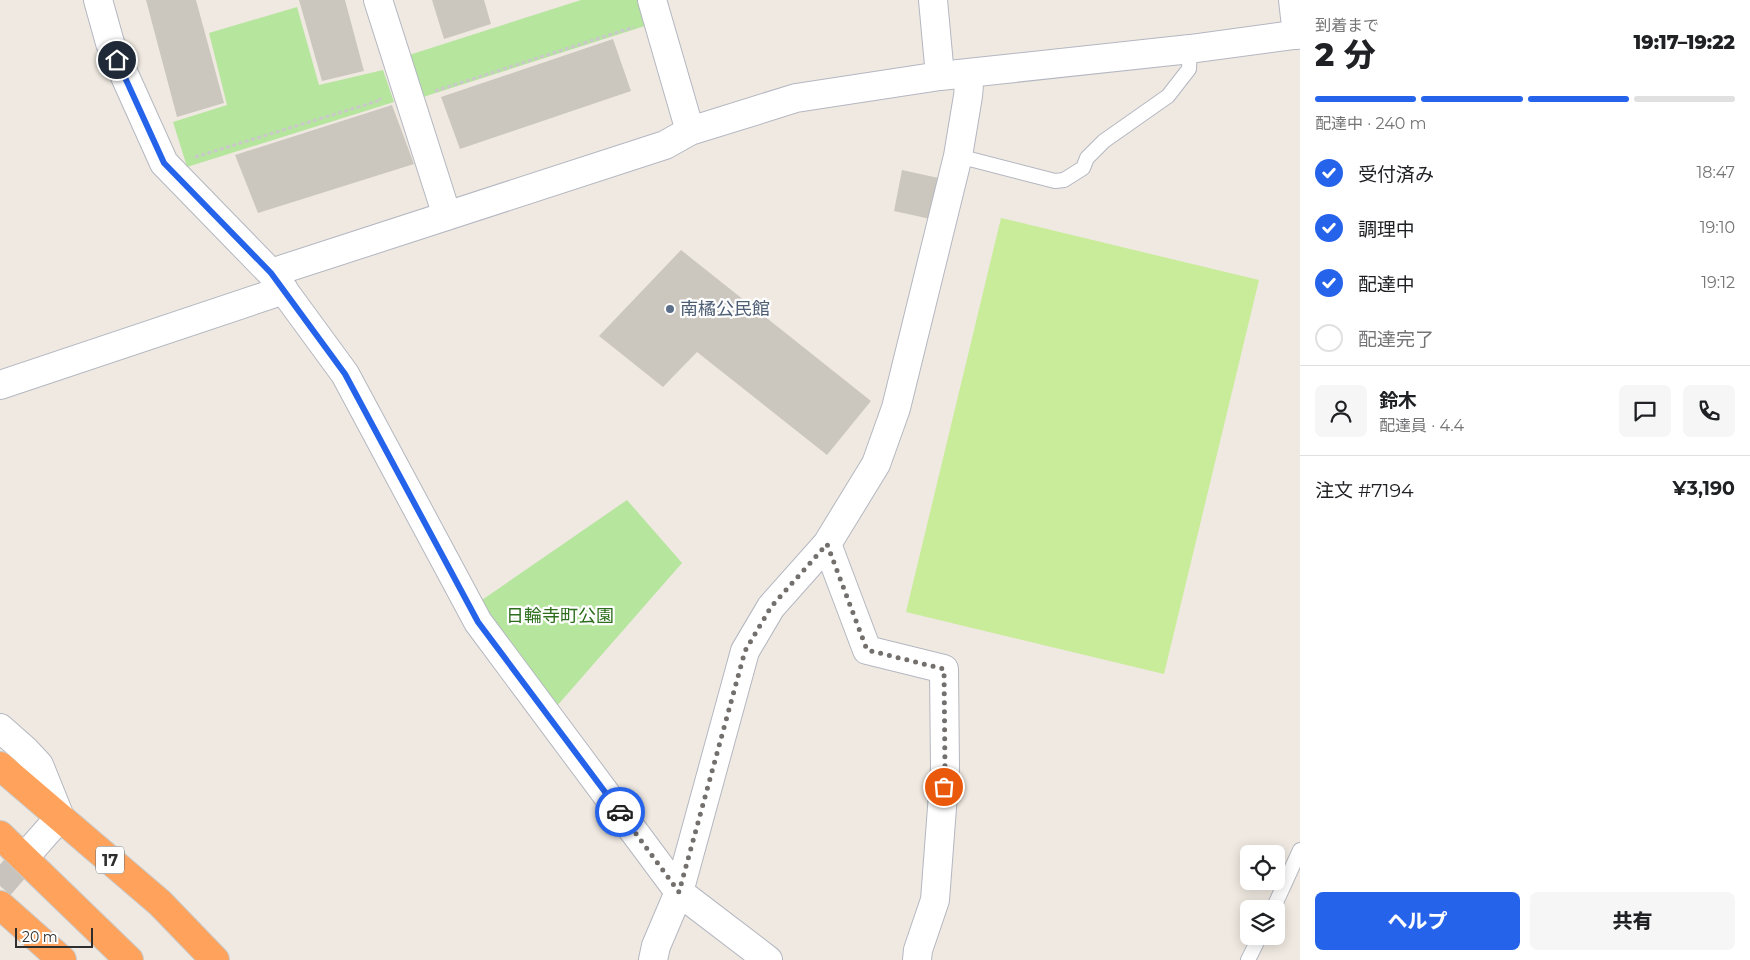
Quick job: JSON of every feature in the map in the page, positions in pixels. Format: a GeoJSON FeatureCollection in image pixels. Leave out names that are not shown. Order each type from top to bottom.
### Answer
{"type":"FeatureCollection","features":[{"type":"Feature","properties":{"kind":"highway","name":"17"},"geometry":{"type":"LineString","coordinates":[[0,766],[160,903],[215,960]]}},
{"type":"Feature","properties":{"kind":"highway"},"geometry":{"type":"LineString","coordinates":[[0,835],[129,960]]}},
{"type":"Feature","properties":{"kind":"highway"},"geometry":{"type":"LineString","coordinates":[[0,905],[62,960]]}},
{"type":"Feature","properties":{"kind":"street"},"geometry":{"type":"LineString","coordinates":[[98,0],[110,43],[164,163],[277,281],[345,374],[478,622],[679,892],[768,960]]}},
{"type":"Feature","properties":{"kind":"street"},"geometry":{"type":"LineString","coordinates":[[378,0],[447,216]]}},
{"type":"Feature","properties":{"kind":"street"},"geometry":{"type":"LineString","coordinates":[[652,0],[690,131]]}},
{"type":"Feature","properties":{"kind":"street"},"geometry":{"type":"LineString","coordinates":[[933,0],[940,76]]}},
{"type":"Feature","properties":{"kind":"street"},"geometry":{"type":"LineString","coordinates":[[0,385],[447,216],[665,144],[690,131],[796,98],[940,76],[1190,49],[1298,34],[1293,0]]}},
{"type":"Feature","properties":{"kind":"street"},"geometry":{"type":"LineString","coordinates":[[653,960],[656,946],[679,892],[745,651],[771,607],[827,544],[876,464],[896,408],[958,156],[970,73]]}},
{"type":"Feature","properties":{"kind":"street"},"geometry":{"type":"LineString","coordinates":[[827,544],[867,650],[944,669],[945,768],[934,900],[918,950],[917,960]]}},
{"type":"Feature","properties":{"kind":"street"},"geometry":{"type":"LineString","coordinates":[[0,728],[25,750],[38,765],[60,817],[30,850]]}},
{"type":"Feature","properties":{"kind":"lane"},"geometry":{"type":"LineString","coordinates":[[958,156],[1055,181],[1064,180],[1083,168],[1087,158],[1104,141],[1168,96],[1190,69],[1190,49]]}},
{"type":"Feature","properties":{"kind":"lane"},"geometry":{"type":"LineString","coordinates":[[1277,900],[1300,850]]}},
{"type":"Feature","properties":{"kind":"lane"},"geometry":{"type":"LineString","coordinates":[[1248,960],[1256,945]]}},
{"type":"Feature","properties":{"kind":"path"},"geometry":{"type":"LineString","coordinates":[[429,93],[635,27]]}},
{"type":"Feature","properties":{"kind":"path"},"geometry":{"type":"LineString","coordinates":[[189,159],[381,100],[378,90]]}},
{"type":"Feature","properties":{"kind":"green space"},"geometry":{"type":"Polygon","coordinates":[[[581,0],[643,0],[651,24],[420,98],[406,56],[581,0]]]}},
{"type":"Feature","properties":{"kind":"green space"},"geometry":{"type":"Polygon","coordinates":[[[297,7],[319,85],[383,70],[394,102],[187,167],[173,122],[227,105],[209,33],[297,7]]]}},
{"type":"Feature","properties":{"kind":"green space"},"geometry":{"type":"Polygon","coordinates":[[[1001,218],[1259,280],[1164,674],[906,612],[1001,218]]]}},
{"type":"Feature","properties":{"kind":"green space","name":"日輪寺町公園"},"geometry":{"type":"Polygon","coordinates":[[[627,500],[682,563],[556,707],[479,602],[627,500]]]}},
{"type":"Feature","properties":{"kind":"building"},"geometry":{"type":"Polygon","coordinates":[[[146,0],[196,0],[224,103],[177,117],[146,0]]]}},
{"type":"Feature","properties":{"kind":"building"},"geometry":{"type":"Polygon","coordinates":[[[299,0],[345,0],[364,71],[322,81],[299,0]]]}},
{"type":"Feature","properties":{"kind":"building"},"geometry":{"type":"Polygon","coordinates":[[[432,0],[484,0],[491,24],[444,39],[432,0]]]}},
{"type":"Feature","properties":{"kind":"building"},"geometry":{"type":"Polygon","coordinates":[[[613,39],[631,91],[460,149],[441,97],[613,39]]]}},
{"type":"Feature","properties":{"kind":"building"},"geometry":{"type":"Polygon","coordinates":[[[392,105],[414,164],[258,213],[235,155],[392,105]]]}},
{"type":"Feature","properties":{"kind":"building"},"geometry":{"type":"Polygon","coordinates":[[[902,170],[943,179],[935,220],[894,211],[902,170]]]}},
{"type":"Feature","properties":{"kind":"building"},"geometry":{"type":"Polygon","coordinates":[[[681,250],[871,401],[827,455],[697,352],[663,387],[599,336],[681,250]]]}},
{"type":"Feature","properties":{"kind":"tunnel"},"geometry":{"type":"LineString","coordinates":[[0,886],[30,851]]}},
{"type":"Feature","properties":{"kind":"way so far"},"geometry":{"type":"LineString","coordinates":[[620,812],[679,892],[745,651],[771,607],[827,544],[867,650],[944,669],[944,787]]}},
{"type":"Feature","properties":{"kind":"place","name":"南橘公民館"},"geometry":{"type":"Point","coordinates":[670,309]}},
{"type":"Feature","properties":{"kind":"route"},"geometry":{"type":"LineString","coordinates":[[117,60],[164,163],[271,273],[345,374],[478,622],[620,812]]}}]}
